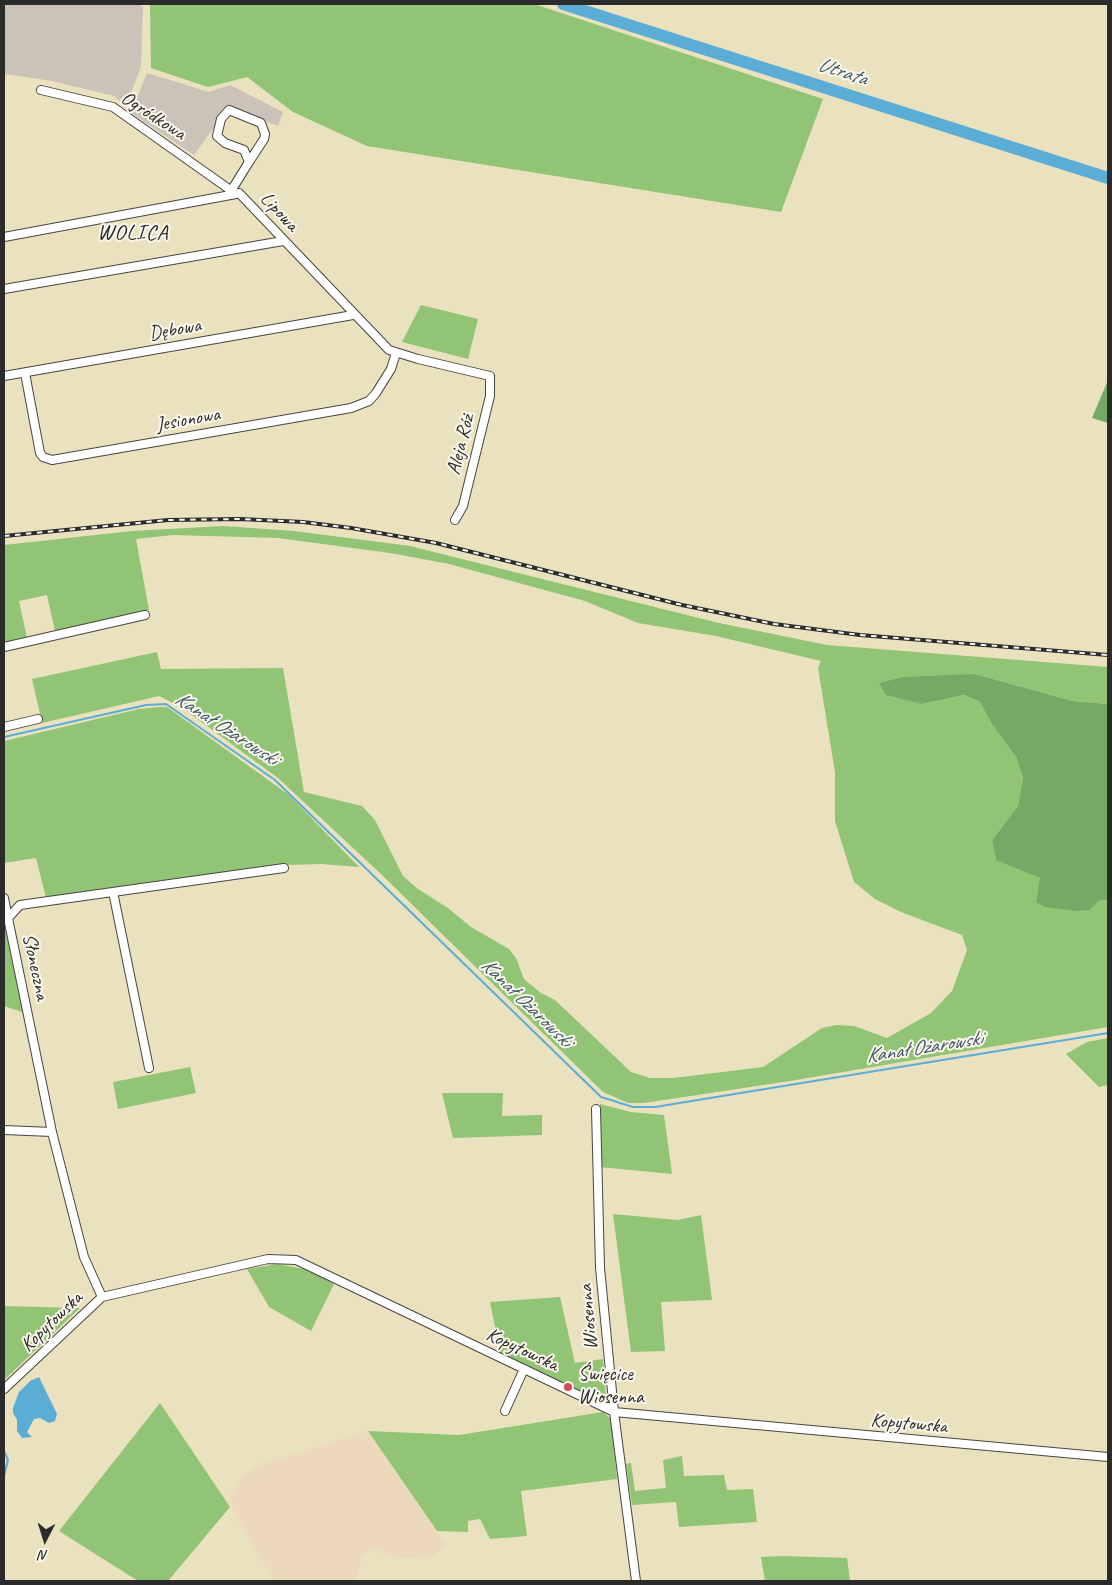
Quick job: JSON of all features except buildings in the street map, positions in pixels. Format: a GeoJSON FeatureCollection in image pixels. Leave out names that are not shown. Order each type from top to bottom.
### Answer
{"type":"FeatureCollection","features":[{"type":"Feature","properties":{"kind":"street","name":"Ogródkowa"},"geometry":{"type":"LineString","coordinates":[[41,90],[113,107],[234,192]]}},
{"type":"Feature","properties":{"kind":"street"},"geometry":{"type":"LineString","coordinates":[[234,192],[264,139],[265,128],[261,123],[233,111],[227,111],[221,119],[217,136],[225,143],[244,150],[250,162]]}},
{"type":"Feature","properties":{"kind":"street","name":"Lipowa"},"geometry":{"type":"LineString","coordinates":[[4,237],[234,192],[239,194],[389,350],[490,376]]}},
{"type":"Feature","properties":{"kind":"street"},"geometry":{"type":"LineString","coordinates":[[4,290],[283,241]]}},
{"type":"Feature","properties":{"kind":"street","name":"Dębowa"},"geometry":{"type":"LineString","coordinates":[[4,376],[353,314]]}},
{"type":"Feature","properties":{"kind":"street","name":"Jesionowa"},"geometry":{"type":"LineString","coordinates":[[25,373],[40,453],[43,457],[52,460],[351,408],[369,400],[376,393],[391,369],[396,353]]}},
{"type":"Feature","properties":{"kind":"street","name":"Aleja Róż"},"geometry":{"type":"LineString","coordinates":[[455,520],[463,506],[490,396],[490,376]]}},
{"type":"Feature","properties":{"kind":"street"},"geometry":{"type":"LineString","coordinates":[[4,647],[145,615]]}},
{"type":"Feature","properties":{"kind":"street"},"geometry":{"type":"LineString","coordinates":[[4,727],[38,719]]}},
{"type":"Feature","properties":{"kind":"street","name":"Słoneczna"},"geometry":{"type":"LineString","coordinates":[[102,1297],[84,1257],[52,1132],[8,918],[20,905],[284,868]]}},
{"type":"Feature","properties":{"kind":"street"},"geometry":{"type":"LineString","coordinates":[[113,892],[149,1068]]}},
{"type":"Feature","properties":{"kind":"street"},"geometry":{"type":"LineString","coordinates":[[4,898],[8,918]]}},
{"type":"Feature","properties":{"kind":"street","name":"Wiosenna"},"geometry":{"type":"LineString","coordinates":[[596,1109],[600,1268],[614,1412],[636,1581]]}},
{"type":"Feature","properties":{"kind":"street"},"geometry":{"type":"LineString","coordinates":[[4,1130],[52,1132]]}},
{"type":"Feature","properties":{"kind":"street","name":"Kopytowska"},"geometry":{"type":"LineString","coordinates":[[4,1390],[102,1297],[268,1259],[296,1260],[614,1412],[1108,1457]]}},
{"type":"Feature","properties":{"kind":"street"},"geometry":{"type":"LineString","coordinates":[[505,1411],[524,1370]]}},
{"type":"Feature","properties":{"kind":"shaded area"},"geometry":{"type":"Polygon","coordinates":[[[4,4],[139,4],[143,7],[141,67],[126,106],[114,96],[52,81],[4,74],[4,4]]]}},
{"type":"Feature","properties":{"kind":"shaded area"},"geometry":{"type":"Polygon","coordinates":[[[147,73],[209,92],[230,85],[283,112],[278,126],[228,108],[194,155],[131,113],[147,73]]]}},
{"type":"Feature","properties":{"kind":"shaded area"},"geometry":{"type":"Polygon","coordinates":[[[368,1431],[446,1546],[429,1559],[402,1558],[386,1554],[380,1549],[371,1549],[362,1557],[356,1581],[274,1581],[228,1501],[242,1476],[260,1465],[368,1431]]]}},
{"type":"Feature","properties":{"kind":"green space"},"geometry":{"type":"Polygon","coordinates":[[[150,4],[534,4],[823,99],[781,212],[367,146],[293,112],[247,77],[208,87],[151,68],[150,4]]]}},
{"type":"Feature","properties":{"kind":"green space"},"geometry":{"type":"Polygon","coordinates":[[[421,305],[478,319],[468,359],[402,342],[421,305]]]}},
{"type":"Feature","properties":{"kind":"green space"},"geometry":{"type":"Polygon","coordinates":[[[1108,380],[1108,423],[1092,418],[1108,380]]]}},
{"type":"Feature","properties":{"kind":"green space"},"geometry":{"type":"Polygon","coordinates":[[[223,526],[294,531],[410,546],[719,623],[827,645],[1108,667],[1108,704],[1073,701],[975,674],[922,704],[964,695],[980,702],[991,723],[1016,757],[1023,777],[1018,806],[992,840],[996,859],[1041,878],[1036,902],[1090,910],[1099,901],[1108,900],[1108,1027],[790,1081],[644,1103],[628,1103],[603,1092],[381,874],[278,778],[181,707],[159,696],[42,723],[32,679],[157,652],[161,669],[283,668],[304,792],[362,806],[375,820],[403,876],[471,927],[509,949],[516,958],[524,979],[541,993],[555,1000],[631,1072],[650,1078],[673,1078],[763,1067],[822,1028],[837,1025],[854,1026],[887,1038],[931,1013],[952,991],[967,950],[962,935],[901,912],[875,899],[854,882],[835,821],[835,772],[818,668],[821,661],[716,636],[638,623],[585,601],[449,564],[390,553],[278,538],[173,535],[136,539],[149,610],[55,631],[47,595],[19,601],[27,638],[4,643],[4,545],[132,531],[223,526]]]}},
{"type":"Feature","properties":{"kind":"green space"},"geometry":{"type":"Polygon","coordinates":[[[975,674],[1073,701],[1108,704],[1108,900],[1099,901],[1090,910],[1078,911],[1045,907],[1036,902],[1040,878],[996,860],[992,840],[1018,806],[1023,777],[1016,757],[991,723],[980,702],[964,695],[922,704],[886,695],[879,683],[904,677],[975,674]]]}},
{"type":"Feature","properties":{"kind":"green space"},"geometry":{"type":"Polygon","coordinates":[[[167,707],[289,795],[359,867],[321,864],[287,865],[46,898],[36,858],[4,863],[4,741],[139,709],[167,707]]]}},
{"type":"Feature","properties":{"kind":"green space"},"geometry":{"type":"Polygon","coordinates":[[[4,928],[6,928],[25,1013],[4,1006],[4,928]]]}},
{"type":"Feature","properties":{"kind":"green space"},"geometry":{"type":"Polygon","coordinates":[[[1108,1038],[1108,1085],[1099,1087],[1066,1054],[1087,1042],[1108,1038]]]}},
{"type":"Feature","properties":{"kind":"green space"},"geometry":{"type":"Polygon","coordinates":[[[190,1067],[196,1093],[118,1109],[113,1082],[190,1067]]]}},
{"type":"Feature","properties":{"kind":"green space"},"geometry":{"type":"Polygon","coordinates":[[[442,1093],[503,1093],[502,1116],[542,1115],[542,1135],[453,1138],[442,1093]]]}},
{"type":"Feature","properties":{"kind":"green space"},"geometry":{"type":"Polygon","coordinates":[[[600,1104],[631,1112],[664,1115],[672,1174],[599,1167],[600,1104]]]}},
{"type":"Feature","properties":{"kind":"green space"},"geometry":{"type":"Polygon","coordinates":[[[613,1214],[678,1220],[701,1215],[712,1300],[661,1302],[665,1351],[631,1352],[613,1214]]]}},
{"type":"Feature","properties":{"kind":"green space"},"geometry":{"type":"Polygon","coordinates":[[[277,1264],[310,1270],[334,1284],[311,1331],[269,1307],[247,1269],[277,1264]]]}},
{"type":"Feature","properties":{"kind":"green space"},"geometry":{"type":"Polygon","coordinates":[[[560,1297],[575,1363],[603,1359],[606,1399],[604,1402],[599,1402],[500,1352],[490,1302],[560,1297]]]}},
{"type":"Feature","properties":{"kind":"green space"},"geometry":{"type":"Polygon","coordinates":[[[4,1306],[80,1308],[4,1380],[4,1306]]]}},
{"type":"Feature","properties":{"kind":"green space"},"geometry":{"type":"Polygon","coordinates":[[[160,1403],[230,1507],[168,1581],[138,1581],[59,1531],[160,1403]]]}},
{"type":"Feature","properties":{"kind":"green space"},"geometry":{"type":"Polygon","coordinates":[[[603,1412],[611,1419],[617,1479],[521,1491],[527,1536],[490,1539],[480,1519],[468,1521],[468,1532],[437,1531],[368,1431],[459,1435],[603,1412]]]}},
{"type":"Feature","properties":{"kind":"green space"},"geometry":{"type":"Polygon","coordinates":[[[682,1456],[684,1476],[724,1475],[727,1490],[753,1489],[757,1522],[679,1527],[676,1502],[632,1505],[626,1464],[631,1463],[635,1491],[666,1488],[663,1460],[682,1456]]]}},
{"type":"Feature","properties":{"kind":"green space"},"geometry":{"type":"Polygon","coordinates":[[[761,1557],[847,1558],[850,1581],[765,1581],[761,1557]]]}},
{"type":"Feature","properties":{"kind":"water"},"geometry":{"type":"Polygon","coordinates":[[[39,1377],[57,1414],[55,1421],[49,1423],[40,1418],[34,1419],[27,1432],[32,1437],[22,1438],[17,1431],[17,1420],[13,1413],[13,1408],[19,1392],[30,1381],[39,1377]]]}},
{"type":"Feature","properties":{"kind":"waterway","name":"Utrata"},"geometry":{"type":"LineString","coordinates":[[563,4],[1108,178]]}},
{"type":"Feature","properties":{"kind":"waterway","name":"Kanał Ożarowski"},"geometry":{"type":"LineString","coordinates":[[4,737],[146,705],[166,704],[275,780],[601,1097],[633,1107],[655,1107],[1108,1033]]}},
{"type":"Feature","properties":{"kind":"waterway","name":"Kanał Ożarowski"},"geometry":{"type":"LineString","coordinates":[[4,1451],[8,1460],[4,1476]]}},
{"type":"Feature","properties":{"kind":"railway"},"geometry":{"type":"LineString","coordinates":[[4,536],[168,520],[240,519],[303,522],[351,528],[436,543],[682,605],[774,624],[860,635],[1108,655]]}},
{"type":"Feature","properties":{"kind":"place","name":"Święcice Wiosenna"},"geometry":{"type":"Point","coordinates":[568,1387]}},
{"type":"Feature","properties":{"kind":"district","name":"WOLICA"},"geometry":{"type":"Point","coordinates":[133,233]}}]}
